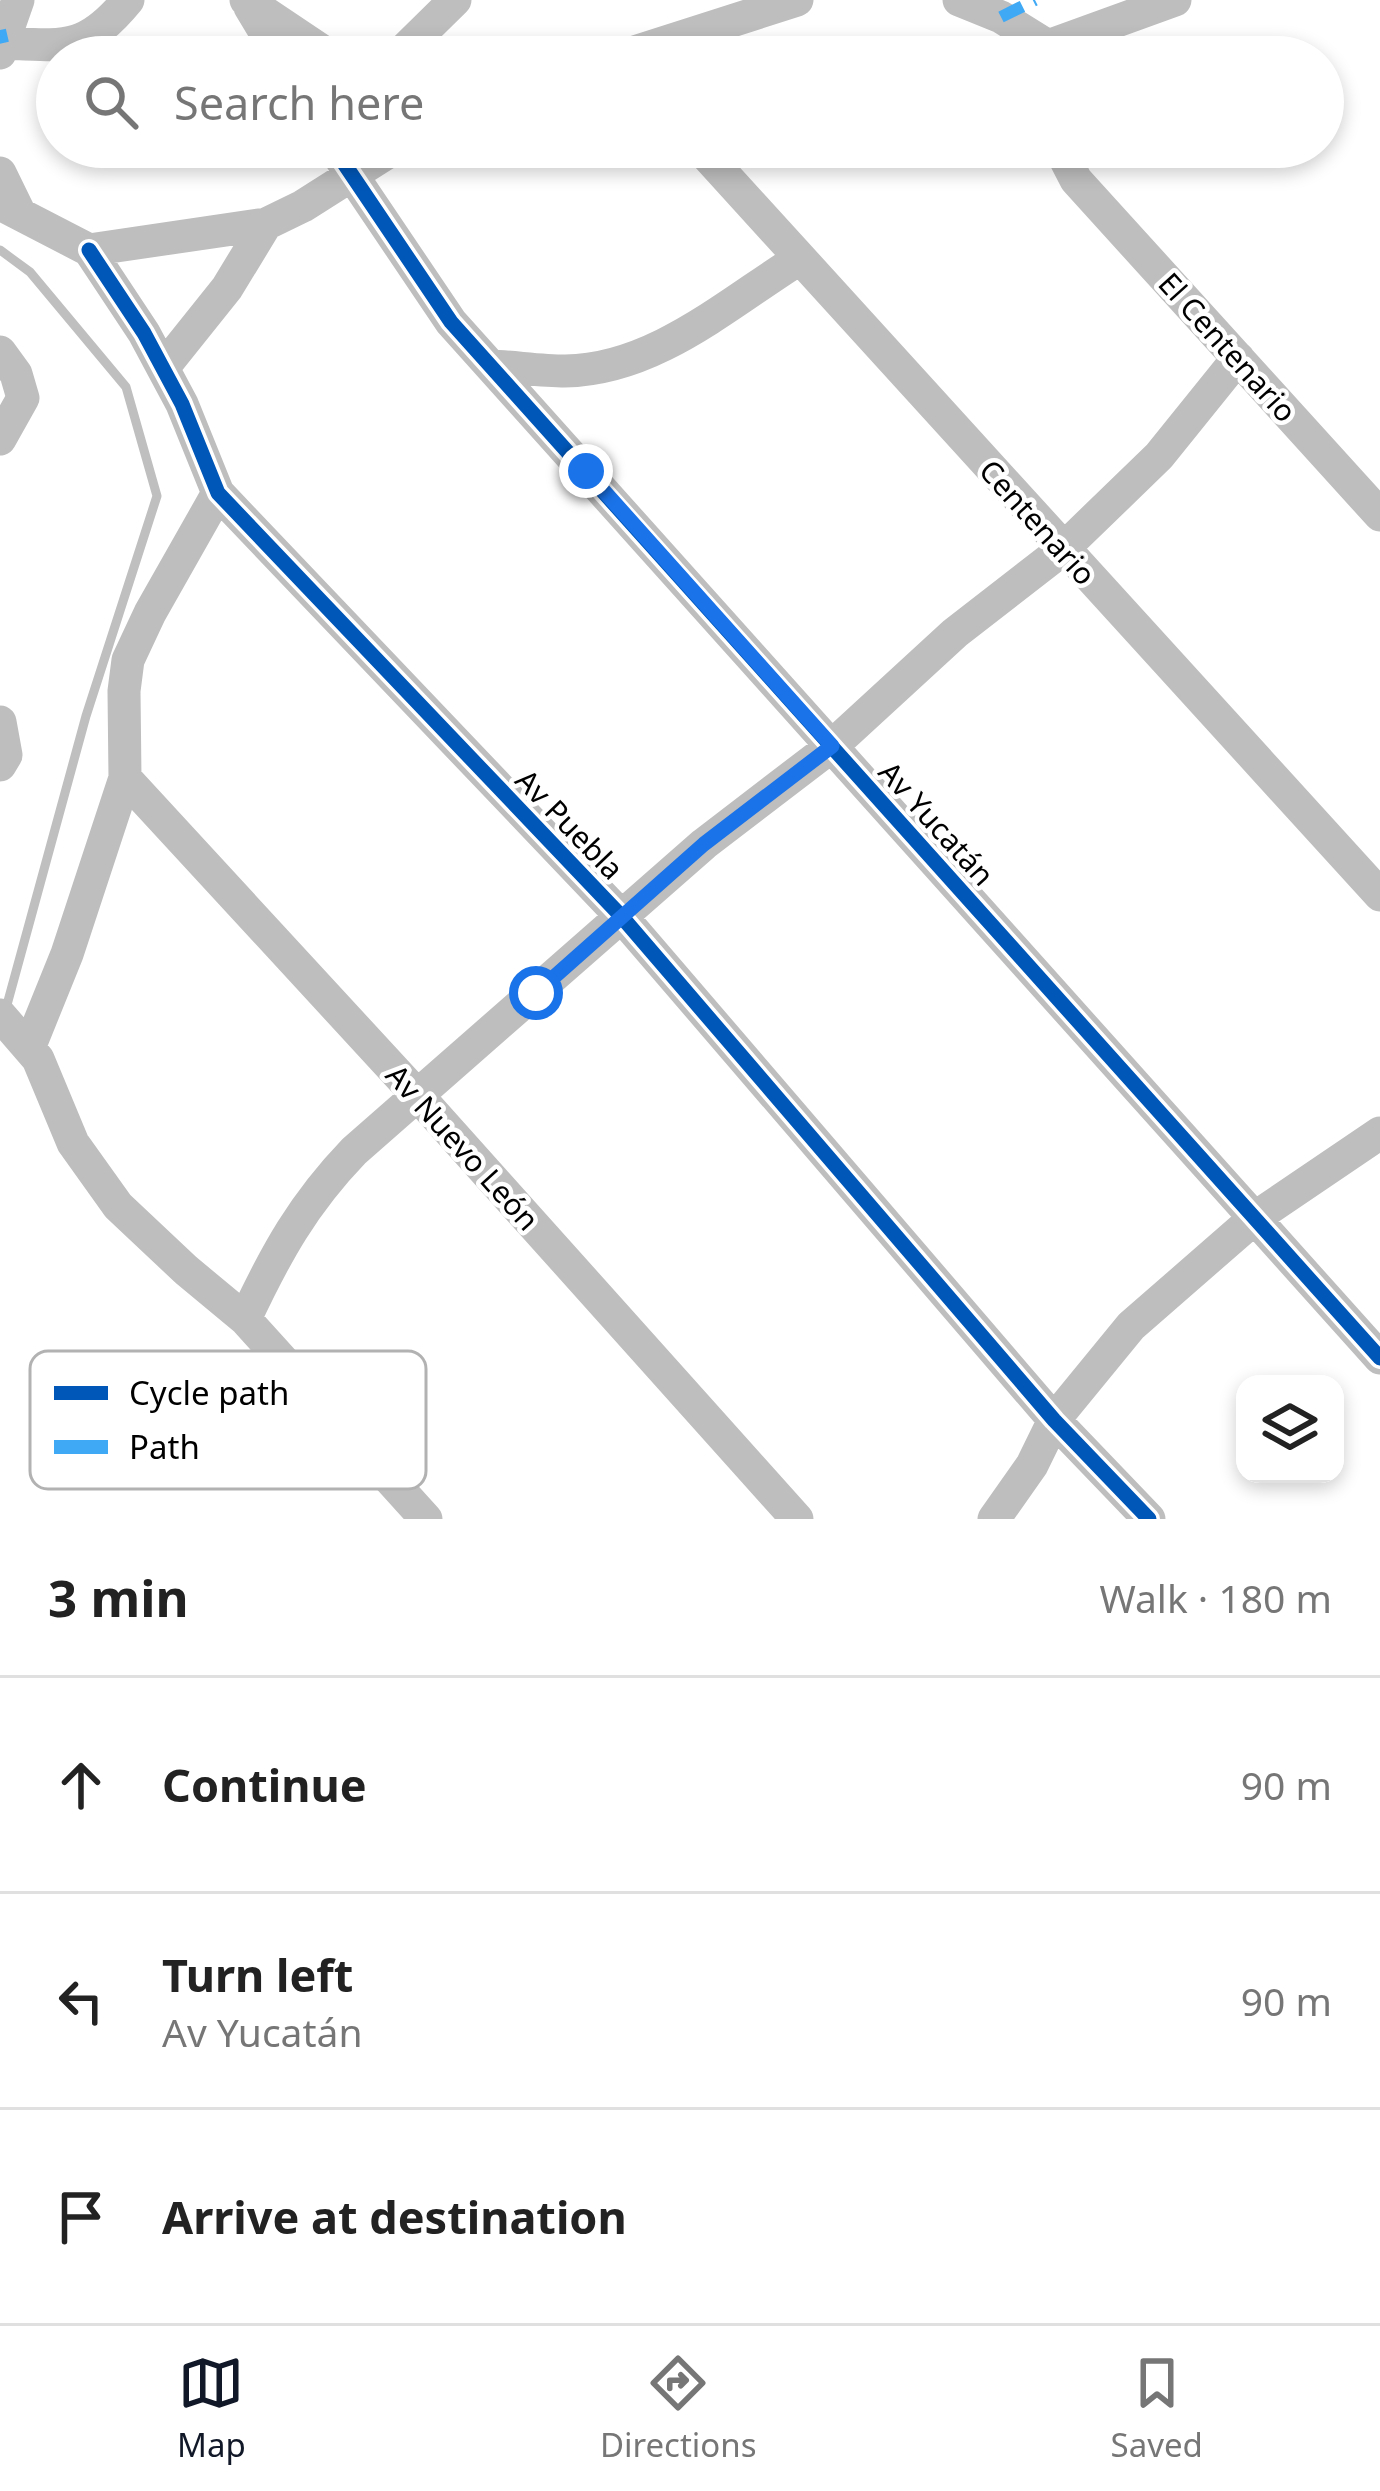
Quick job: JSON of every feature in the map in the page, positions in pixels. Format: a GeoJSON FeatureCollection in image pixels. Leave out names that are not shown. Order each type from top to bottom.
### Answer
{"type":"FeatureCollection","features":[{"type":"Feature","properties":{"kind":"street"},"geometry":{"type":"LineString","coordinates":[[18,0],[2,48],[36,47]]}},
{"type":"Feature","properties":{"kind":"street"},"geometry":{"type":"LineString","coordinates":[[93,36],[128,0]]}},
{"type":"Feature","properties":{"kind":"street"},"geometry":{"type":"LineString","coordinates":[[246,0],[267,36]]}},
{"type":"Feature","properties":{"kind":"street"},"geometry":{"type":"LineString","coordinates":[[246,0],[300,36]]}},
{"type":"Feature","properties":{"kind":"street"},"geometry":{"type":"LineString","coordinates":[[418,36],[455,0]]}},
{"type":"Feature","properties":{"kind":"street"},"geometry":{"type":"LineString","coordinates":[[685,36],[797,0]]}},
{"type":"Feature","properties":{"kind":"street"},"geometry":{"type":"LineString","coordinates":[[959,0],[1000,17],[1026,36]]}},
{"type":"Feature","properties":{"kind":"street"},"geometry":{"type":"LineString","coordinates":[[1084,36],[1174,0]]}},
{"type":"Feature","properties":{"kind":"street"},"geometry":{"type":"LineString","coordinates":[[163,368],[227,288],[266,224],[334,168]]}},
{"type":"Feature","properties":{"kind":"street","name":"Av Yucatán"},"geometry":{"type":"LineString","coordinates":[[345,168],[451,322],[1380,1358]]}},
{"type":"Feature","properties":{"kind":"street","name":"Centenario"},"geometry":{"type":"LineString","coordinates":[[718,168],[1380,895]]}},
{"type":"Feature","properties":{"kind":"street","name":"El Centenario"},"geometry":{"type":"LineString","coordinates":[[1070,168],[1380,515]]}},
{"type":"Feature","properties":{"kind":"street"},"geometry":{"type":"LineString","coordinates":[[0,172],[10,209],[88,250],[266,224]]}},
{"type":"Feature","properties":{"kind":"street","name":"Av Puebla"},"geometry":{"type":"LineString","coordinates":[[88,250],[163,368],[218,494],[622,917],[1054,1420],[1149,1519]]}},
{"type":"Feature","properties":{"kind":"street"},"geometry":{"type":"LineString","coordinates":[[490,366],[568,371],[608,366],[683,336],[799,260]]}},
{"type":"Feature","properties":{"kind":"street"},"geometry":{"type":"LineString","coordinates":[[0,352],[16,374],[23,398],[0,439]]}},
{"type":"Feature","properties":{"kind":"street"},"geometry":{"type":"LineString","coordinates":[[245,1319],[276,1254],[316,1191],[354,1151],[704,844],[832,746],[956,633],[1062,550],[1159,456],[1238,358]]}},
{"type":"Feature","properties":{"kind":"street"},"geometry":{"type":"LineString","coordinates":[[29,1048],[67,955],[125,778],[128,661],[218,494]]}},
{"type":"Feature","properties":{"kind":"street"},"geometry":{"type":"LineString","coordinates":[[0,722],[6,754],[0,765]]}},
{"type":"Feature","properties":{"kind":"street","name":"Av Nuevo León"},"geometry":{"type":"LineString","coordinates":[[125,778],[418,1096],[796,1519]]}},
{"type":"Feature","properties":{"kind":"street"},"geometry":{"type":"LineString","coordinates":[[0,1015],[29,1048],[53,1089],[73,1143],[118,1206],[245,1319],[274,1351]]}},
{"type":"Feature","properties":{"kind":"street"},"geometry":{"type":"LineString","coordinates":[[994,1519],[1032,1465],[1054,1420],[1131,1326],[1256,1217],[1380,1132]]}},
{"type":"Feature","properties":{"kind":"street"},"geometry":{"type":"LineString","coordinates":[[399,1489],[426,1519]]}},
{"type":"Feature","properties":{"kind":"waterway"},"geometry":{"type":"LineString","coordinates":[[0,250],[30,272],[126,387],[157,496],[86,716],[5,1012]]}},
{"type":"Feature","properties":{"kind":"marked path"},"geometry":{"type":"LineString","coordinates":[[1001,17],[1035,0]]}},
{"type":"Feature","properties":{"kind":"marked path"},"geometry":{"type":"LineString","coordinates":[[0,30],[3,43]]}},
{"type":"Feature","properties":{"kind":"cycle path"},"geometry":{"type":"LineString","coordinates":[[347,168],[451,322],[1380,1358]]}},
{"type":"Feature","properties":{"kind":"cycle path"},"geometry":{"type":"LineString","coordinates":[[89,250],[144,333],[182,404],[218,493],[622,917],[1054,1420],[1149,1519]]}},
{"type":"Feature","properties":{"kind":"route"},"geometry":{"type":"LineString","coordinates":[[536,993],[704,844],[832,746],[586,471]]}}]}
